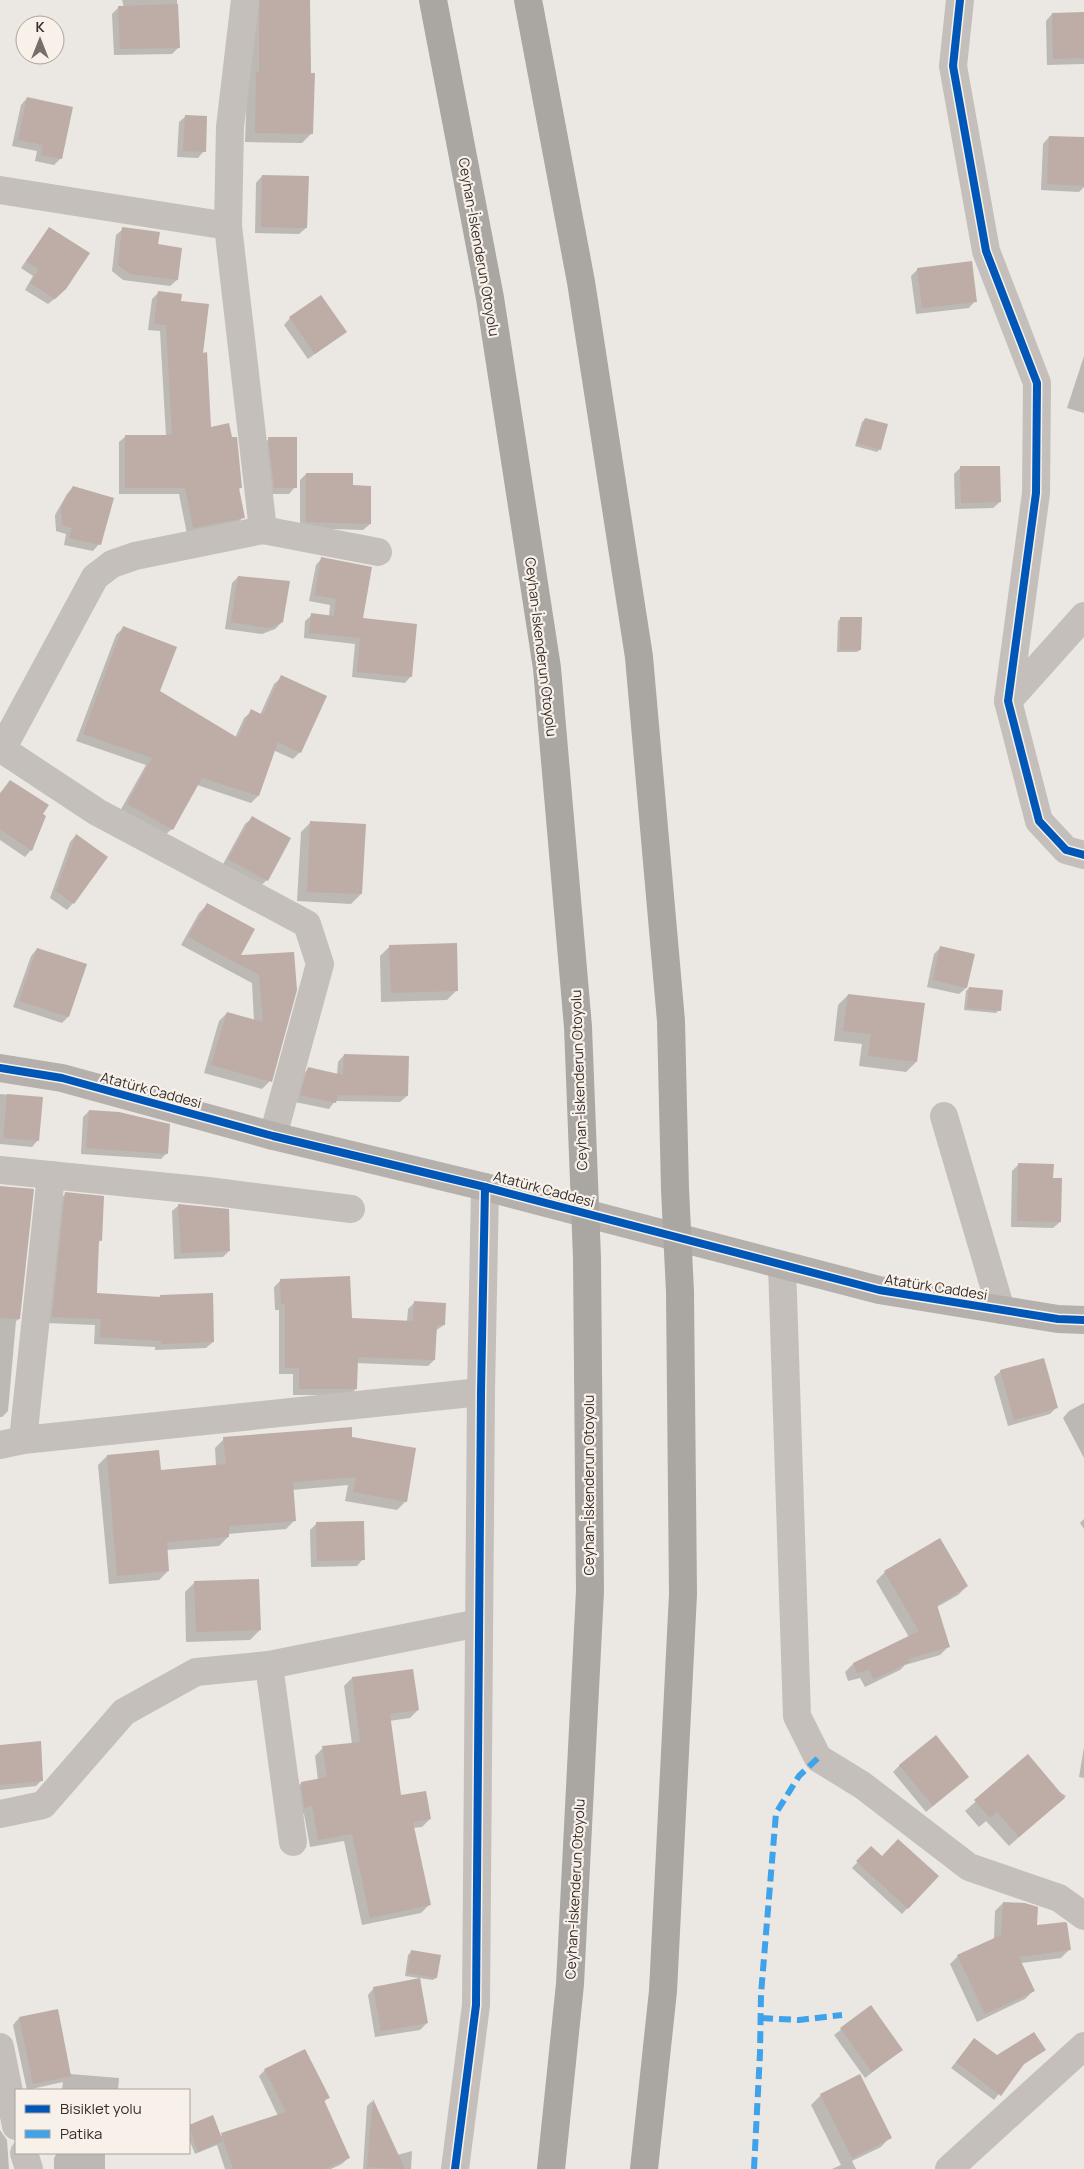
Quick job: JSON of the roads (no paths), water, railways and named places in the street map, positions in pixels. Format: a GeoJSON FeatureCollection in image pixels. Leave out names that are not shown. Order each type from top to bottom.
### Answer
{"type":"FeatureCollection","features":[{"type":"Feature","properties":{"kind":"highway","name":"Ceyhan-İskenderun Otoyolu"},"geometry":{"type":"LineString","coordinates":[[433,0],[490,298],[547,668],[578,1026],[587,1258],[590,1592],[570,1984],[551,2169]]}},
{"type":"Feature","properties":{"kind":"highway"},"geometry":{"type":"LineString","coordinates":[[528,0],[581,282],[639,657],[671,1021],[675,1190],[680,1292],[683,1594],[663,1991],[644,2169]]}},
{"type":"Feature","properties":{"kind":"street"},"geometry":{"type":"LineString","coordinates":[[245,0],[230,127],[228,226],[263,530]]}},
{"type":"Feature","properties":{"kind":"street"},"geometry":{"type":"LineString","coordinates":[[960,0],[953,66],[986,251],[1038,383],[1036,493],[1008,701],[1039,821],[1066,850],[1084,855]]}},
{"type":"Feature","properties":{"kind":"street"},"geometry":{"type":"LineString","coordinates":[[0,190],[228,226]]}},
{"type":"Feature","properties":{"kind":"street"},"geometry":{"type":"LineString","coordinates":[[273,1136],[320,964],[306,924],[97,812],[1,749],[95,577],[112,564],[135,556],[263,530],[378,552]]}},
{"type":"Feature","properties":{"kind":"street"},"geometry":{"type":"LineString","coordinates":[[1008,701],[1084,616]]}},
{"type":"Feature","properties":{"kind":"street","name":"Atatürk Caddesi"},"geometry":{"type":"LineString","coordinates":[[0,1068],[62,1078],[273,1136],[485,1187],[879,1290],[1058,1319],[1084,1320]]}},
{"type":"Feature","properties":{"kind":"street"},"geometry":{"type":"LineString","coordinates":[[944,1116],[1001,1310]]}},
{"type":"Feature","properties":{"kind":"street"},"geometry":{"type":"LineString","coordinates":[[0,1170],[208,1191],[351,1209]]}},
{"type":"Feature","properties":{"kind":"street"},"geometry":{"type":"LineString","coordinates":[[51,1175],[12,1442],[481,1392]]}},
{"type":"Feature","properties":{"kind":"street"},"geometry":{"type":"LineString","coordinates":[[455,2169],[476,2005],[481,1392],[485,1187]]}},
{"type":"Feature","properties":{"kind":"street"},"geometry":{"type":"LineString","coordinates":[[782,1265],[797,1716],[818,1758],[862,1785],[969,1867],[1059,1898],[1084,1916]]}},
{"type":"Feature","properties":{"kind":"street"},"geometry":{"type":"LineString","coordinates":[[0,1814],[43,1805],[124,1712],[196,1672],[269,1665],[479,1623]]}},
{"type":"Feature","properties":{"kind":"street"},"geometry":{"type":"LineString","coordinates":[[269,1665],[293,1842]]}},
{"type":"Feature","properties":{"kind":"street"},"geometry":{"type":"LineString","coordinates":[[949,2169],[1084,2046]]}},
{"type":"Feature","properties":{"kind":"street"},"geometry":{"type":"LineString","coordinates":[[0,2047],[15,2121]]}},
{"type":"Feature","properties":{"kind":"street"},"geometry":{"type":"LineString","coordinates":[[24,2154],[29,2169]]}}]}
